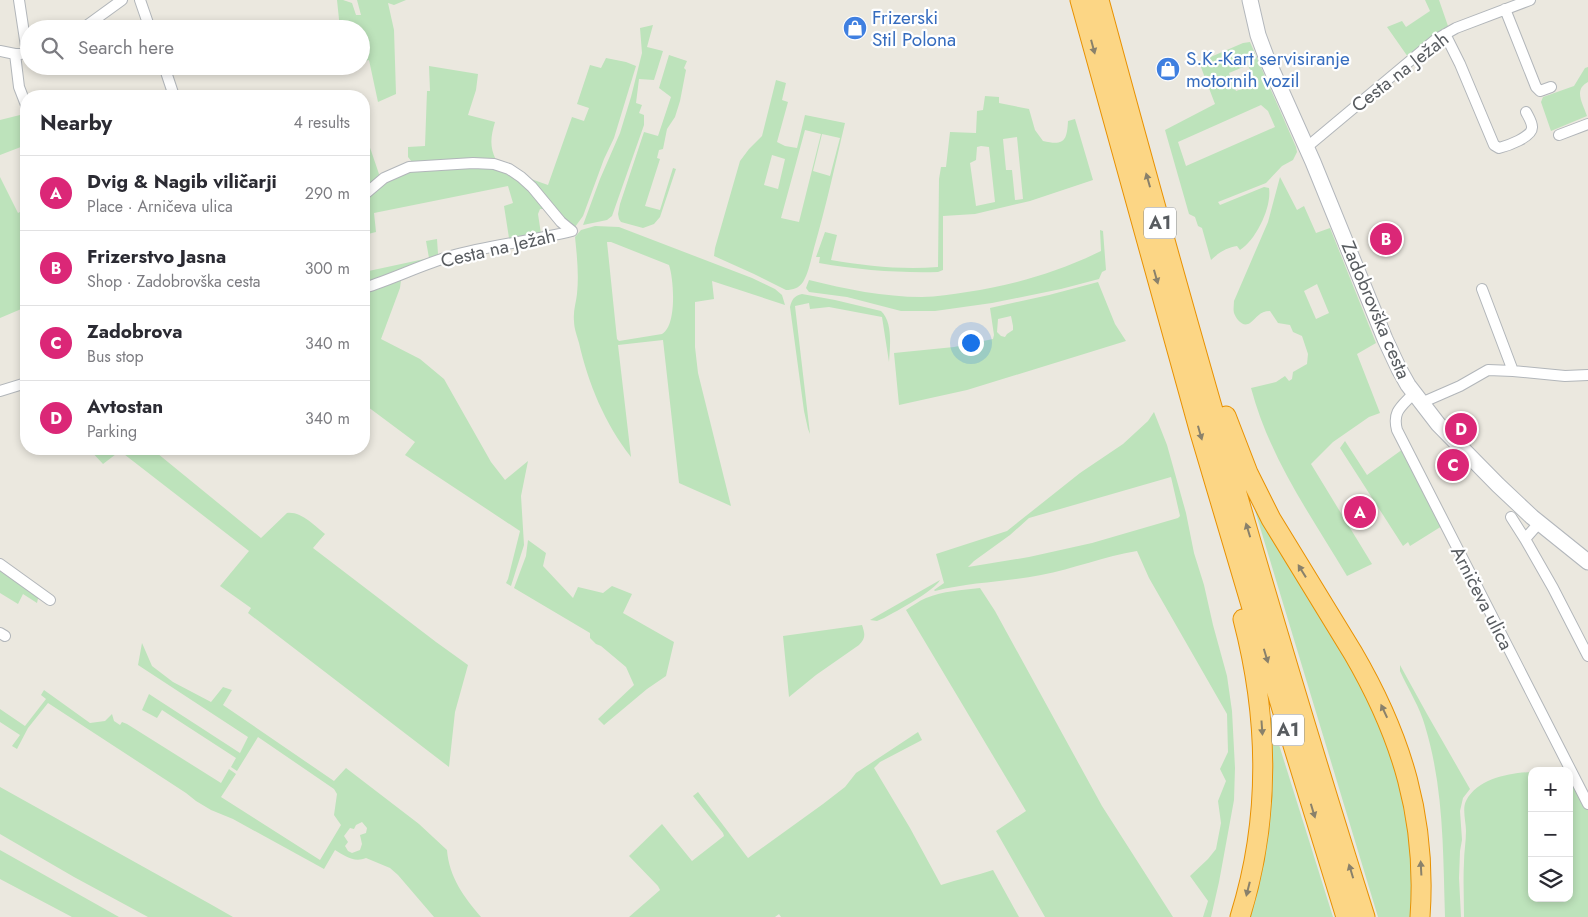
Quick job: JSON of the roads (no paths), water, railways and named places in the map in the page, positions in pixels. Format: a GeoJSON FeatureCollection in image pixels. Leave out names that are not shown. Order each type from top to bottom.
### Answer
{"type":"FeatureCollection","features":[{"type":"Feature","properties":{"kind":"highway","name":"A1"},"geometry":{"type":"LineString","coordinates":[[1080,0],[1145,239],[1232,542],[1346,917]]}},
{"type":"Feature","properties":{"kind":"highway","name":"A1"},"geometry":{"type":"LineString","coordinates":[[1099,0],[1194,345],[1365,917]]}},
{"type":"Feature","properties":{"kind":"highway"},"geometry":{"type":"LineString","coordinates":[[1194,345],[1213,374],[1238,449],[1258,496],[1284,542],[1366,675],[1389,722],[1406,771],[1417,823],[1421,874],[1420,917]]}},
{"type":"Feature","properties":{"kind":"highway"},"geometry":{"type":"LineString","coordinates":[[1232,542],[1233,574],[1256,677],[1263,753],[1260,829],[1251,878],[1240,917]]}},
{"type":"Feature","properties":{"kind":"main road","name":"Zadobrovška cesta"},"geometry":{"type":"LineString","coordinates":[[1250,0],[1262,46],[1307,147],[1394,360],[1417,398],[1438,424],[1539,523],[1588,562]]}},
{"type":"Feature","properties":{"kind":"street"},"geometry":{"type":"LineString","coordinates":[[19,0],[22,20]]}},
{"type":"Feature","properties":{"kind":"street"},"geometry":{"type":"LineString","coordinates":[[94,20],[122,0]]}},
{"type":"Feature","properties":{"kind":"street"},"geometry":{"type":"LineString","coordinates":[[140,0],[147,20]]}},
{"type":"Feature","properties":{"kind":"street","name":"Cesta na Ježah"},"geometry":{"type":"LineString","coordinates":[[1307,147],[1405,64],[1445,34],[1530,0]]}},
{"type":"Feature","properties":{"kind":"street"},"geometry":{"type":"LineString","coordinates":[[1505,9],[1536,88],[1540,91],[1551,87]]}},
{"type":"Feature","properties":{"kind":"street"},"geometry":{"type":"LineString","coordinates":[[1445,34],[1463,71],[1494,146],[1499,148],[1507,146],[1532,131],[1533,126],[1526,112]]}},
{"type":"Feature","properties":{"kind":"street"},"geometry":{"type":"LineString","coordinates":[[0,51],[20,54]]}},
{"type":"Feature","properties":{"kind":"street"},"geometry":{"type":"LineString","coordinates":[[15,54],[20,90]]}},
{"type":"Feature","properties":{"kind":"street"},"geometry":{"type":"LineString","coordinates":[[167,75],[172,90]]}},
{"type":"Feature","properties":{"kind":"street"},"geometry":{"type":"LineString","coordinates":[[1559,135],[1588,124]]}},
{"type":"Feature","properties":{"kind":"street","name":"Cesta na Ježah"},"geometry":{"type":"LineString","coordinates":[[370,190],[384,178],[409,167],[473,163],[494,164],[509,169],[522,177],[572,231],[494,245],[450,257],[370,286]]}},
{"type":"Feature","properties":{"kind":"street"},"geometry":{"type":"LineString","coordinates":[[1482,288],[1513,370]]}},
{"type":"Feature","properties":{"kind":"street"},"geometry":{"type":"LineString","coordinates":[[1417,398],[1460,386],[1488,370],[1513,370],[1565,376],[1588,375]]}},
{"type":"Feature","properties":{"kind":"street"},"geometry":{"type":"LineString","coordinates":[[0,391],[20,385]]}},
{"type":"Feature","properties":{"kind":"street","name":"Arničeva ulica"},"geometry":{"type":"LineString","coordinates":[[1417,398],[1398,409],[1395,418],[1397,430],[1588,804]]}},
{"type":"Feature","properties":{"kind":"street"},"geometry":{"type":"LineString","coordinates":[[1511,517],[1553,588],[1588,656]]}},
{"type":"Feature","properties":{"kind":"street"},"geometry":{"type":"LineString","coordinates":[[1525,539],[1539,523]]}},
{"type":"Feature","properties":{"kind":"street"},"geometry":{"type":"LineString","coordinates":[[0,564],[50,600]]}},
{"type":"Feature","properties":{"kind":"place","name":"Frizerski Stil Polona"},"geometry":{"type":"Point","coordinates":[855,28]}},
{"type":"Feature","properties":{"kind":"place","name":"S.K.-Kart servisiranje motornih vozil"},"geometry":{"type":"Point","coordinates":[1168,69]}},
{"type":"Feature","properties":{"kind":"place","name":"Frizerstvo Jasna"},"geometry":{"type":"Point","coordinates":[1386,239]}},
{"type":"Feature","properties":{"kind":"place","name":"Avtostan"},"geometry":{"type":"Point","coordinates":[1461,429]}},
{"type":"Feature","properties":{"kind":"place","name":"Zadobrova"},"geometry":{"type":"Point","coordinates":[1453,465]}},
{"type":"Feature","properties":{"kind":"place","name":"Dvig & Nagib viličarji"},"geometry":{"type":"Point","coordinates":[1360,512]}}]}
